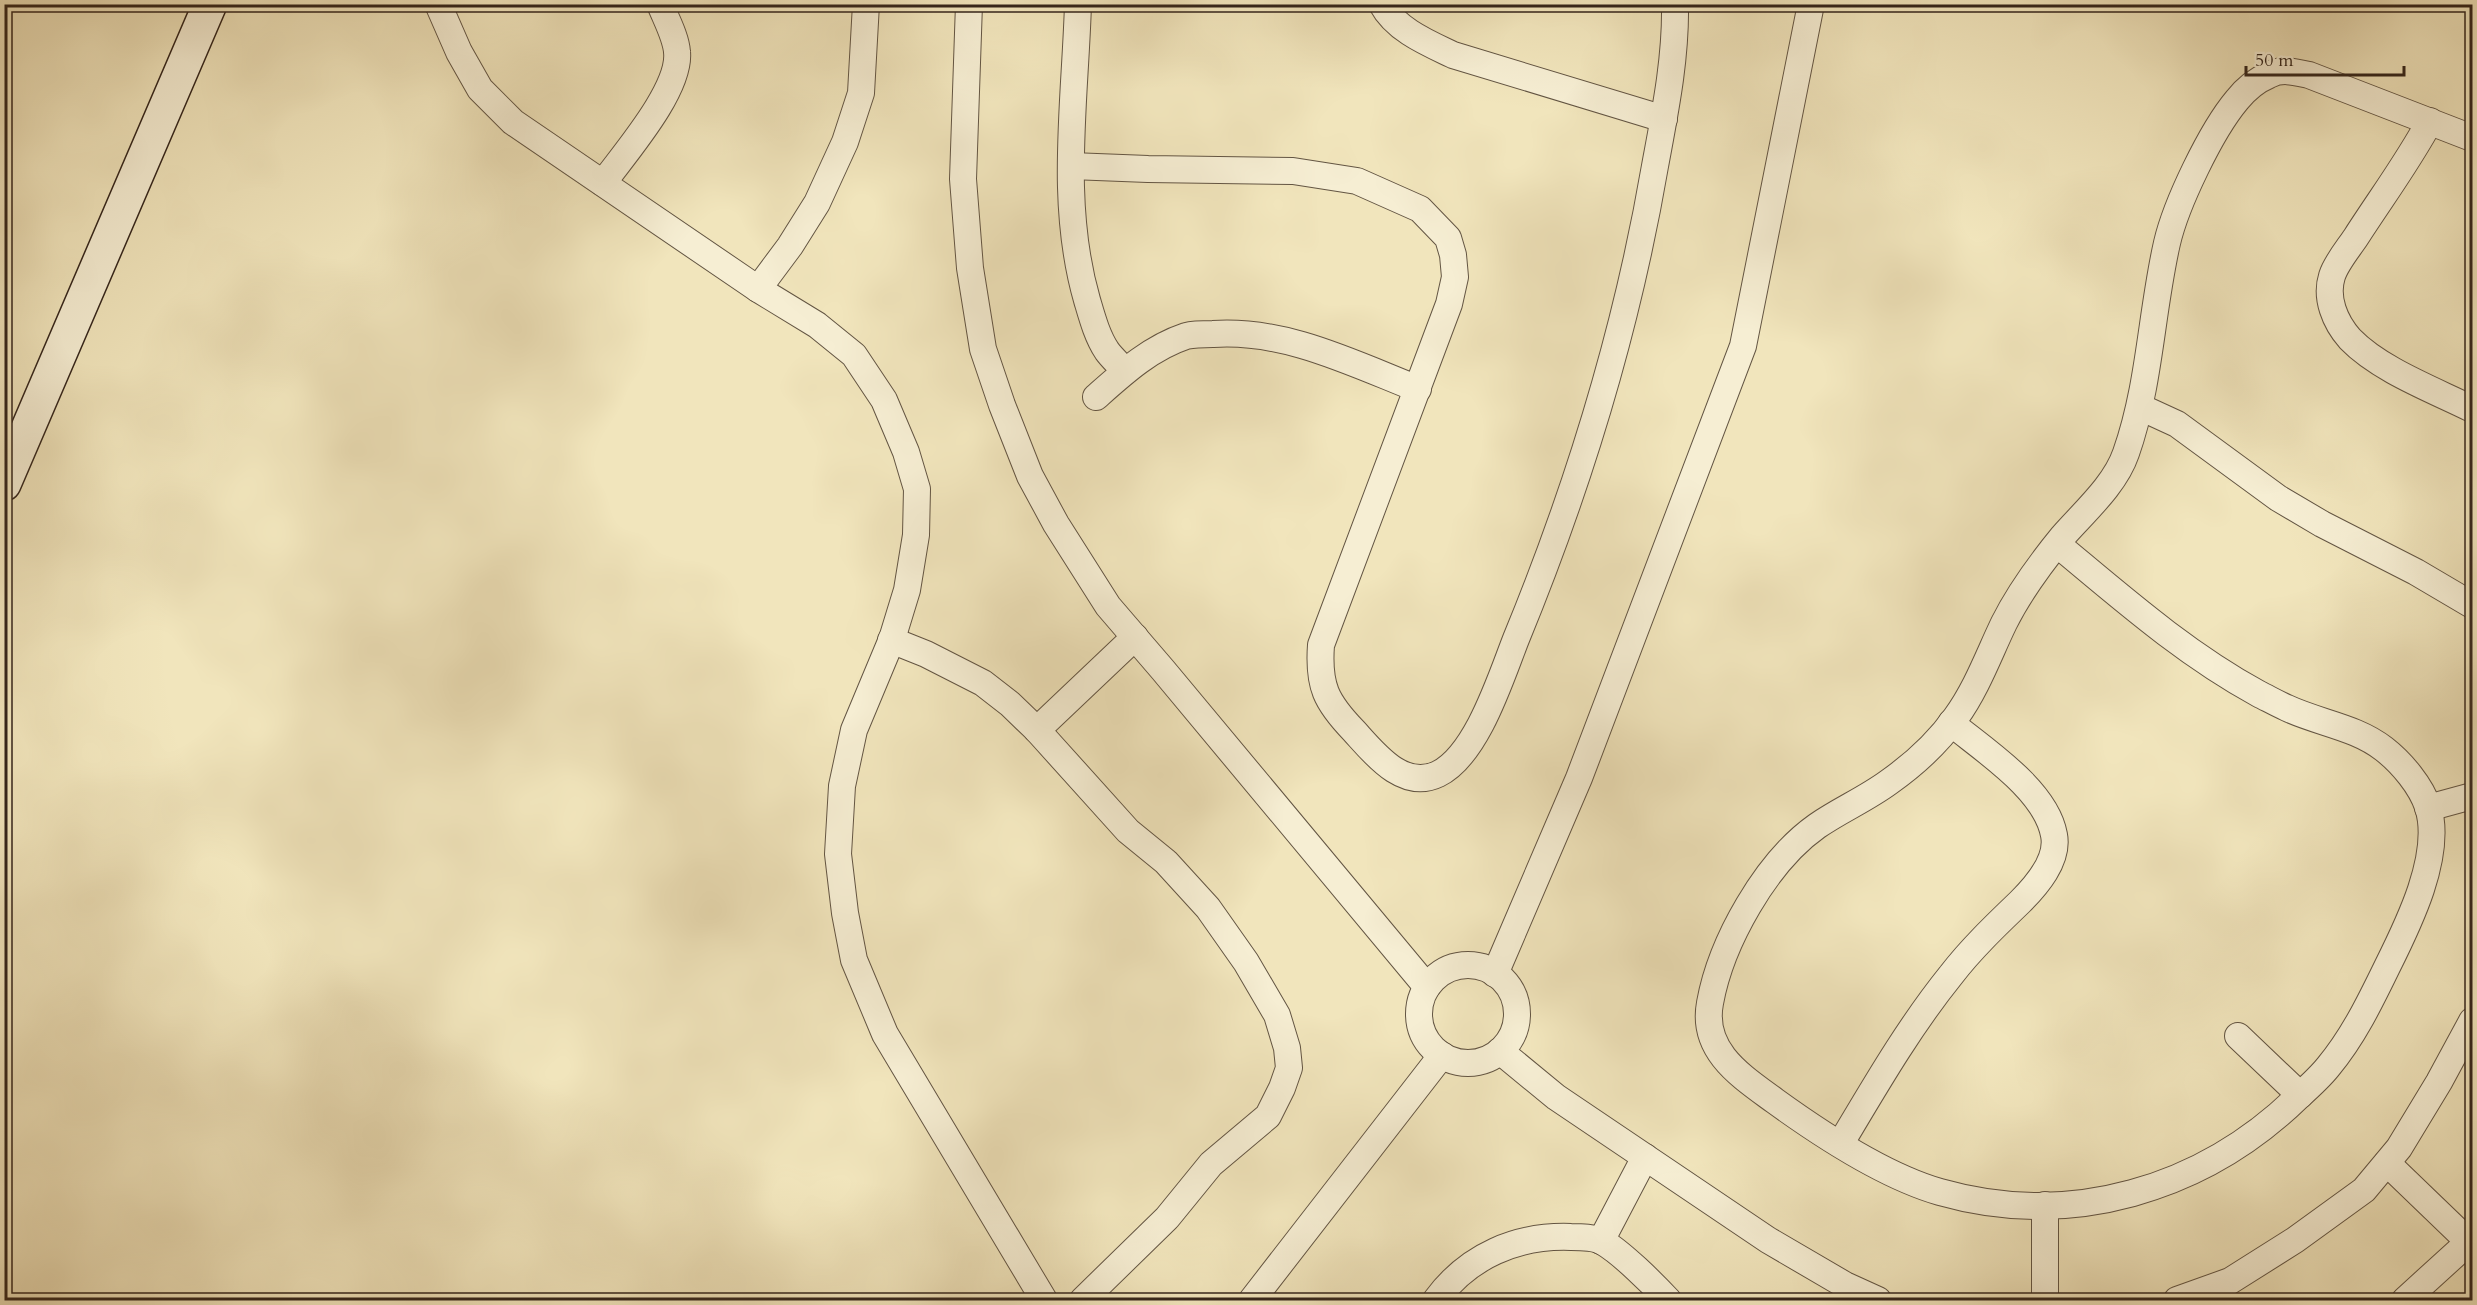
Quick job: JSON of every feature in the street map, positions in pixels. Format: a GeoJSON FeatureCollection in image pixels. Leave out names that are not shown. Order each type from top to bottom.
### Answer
{"type":"FeatureCollection","features":[{"type":"Feature","properties":{"kind":"main road"},"geometry":{"type":"LineString","coordinates":[[4,484],[210,4]]}},
{"type":"Feature","properties":{"kind":"street"},"geometry":{"type":"LineString","coordinates":[[438,4],[459,52],[480,89],[513,122],[758,289],[817,325],[854,355],[884,400],[906,452],[917,489],[916,535],[907,590],[891,640],[854,730],[842,786],[838,854],[845,913],[854,960],[885,1034],[1044,1300]]}},
{"type":"Feature","properties":{"kind":"street"},"geometry":{"type":"LineString","coordinates":[[603,183],[668,90],[677,69],[677,51],[660,4]]}},
{"type":"Feature","properties":{"kind":"street"},"geometry":{"type":"LineString","coordinates":[[758,289],[790,246],[817,203],[846,142],[861,93],[866,4]]}},
{"type":"Feature","properties":{"kind":"street"},"geometry":{"type":"LineString","coordinates":[[969,4],[963,179],[970,268],[984,349],[1002,405],[1030,476],[1056,524],[1108,606],[1427,987]]}},
{"type":"Feature","properties":{"kind":"street"},"geometry":{"type":"LineString","coordinates":[[1078,4],[1071,127],[1072,226],[1082,282],[1093,321],[1107,350],[1125,371]]}},
{"type":"Feature","properties":{"kind":"street"},"geometry":{"type":"LineString","coordinates":[[1382,4],[1405,29],[1421,40],[1453,55],[1664,119]]}},
{"type":"Feature","properties":{"kind":"street"},"geometry":{"type":"LineString","coordinates":[[1071,166],[1148,170],[1293,171],[1357,181],[1420,209],[1448,237],[1453,255],[1455,277],[1449,304],[1322,645],[1320,661],[1322,684],[1341,717],[1392,770],[1411,776],[1427,777],[1439,773],[1452,762],[1465,748],[1484,720],[1540,582],[1608,380],[1642,244],[1676,39],[1675,4]]}},
{"type":"Feature","properties":{"kind":"street"},"geometry":{"type":"LineString","coordinates":[[1496,974],[1579,778],[1743,346],[1811,4]]}},
{"type":"Feature","properties":{"kind":"street"},"geometry":{"type":"LineString","coordinates":[[2057,544],[2155,626],[2210,666],[2288,709],[2356,732],[2384,749],[2406,770],[2428,808],[2429,857],[2414,913],[2353,1031],[2327,1069],[2275,1120],[2236,1149],[2151,1189],[2112,1199],[2072,1205],[2024,1206],[1970,1199],[1936,1191],[1906,1179],[1840,1143],[1788,1110],[1731,1068],[1718,1052],[1708,1019],[1710,1000],[1722,962],[1740,922],[1767,878],[1790,849],[1817,826],[1892,780],[1921,755],[1957,716],[2030,576],[2057,544],[2106,488],[2125,456],[2140,407],[2167,241],[2185,191],[2213,138],[2237,100],[2253,84],[2270,74],[2284,70],[2309,75],[2472,138]]}},
{"type":"Feature","properties":{"kind":"street"},"geometry":{"type":"LineString","coordinates":[[2430,122],[2410,158],[2371,213],[2332,275],[2330,296],[2334,314],[2350,339],[2383,364],[2472,409]]}},
{"type":"Feature","properties":{"kind":"street"},"geometry":{"type":"LineString","coordinates":[[1096,398],[1145,356],[1188,335],[1224,333],[1262,336],[1304,345],[1418,389]]}},
{"type":"Feature","properties":{"kind":"street"},"geometry":{"type":"LineString","coordinates":[[2140,407],[2177,424],[2278,498],[2322,524],[2416,572],[2472,605]]}},
{"type":"Feature","properties":{"kind":"street"},"geometry":{"type":"LineString","coordinates":[[1037,730],[1135,637]]}},
{"type":"Feature","properties":{"kind":"street"},"geometry":{"type":"LineString","coordinates":[[891,640],[927,654],[983,683],[1010,704],[1037,730],[1128,831],[1166,862],[1208,908],[1246,962],[1277,1015],[1287,1048],[1289,1068],[1268,1116],[1227,1148],[1167,1218],[1083,1300]]}},
{"type":"Feature","properties":{"kind":"street"},"geometry":{"type":"LineString","coordinates":[[1840,1143],[1888,1064],[1950,975],[2036,885],[2049,865],[2055,837],[2047,815],[2035,796],[1951,723]]}},
{"type":"Feature","properties":{"kind":"street"},"geometry":{"type":"LineString","coordinates":[[2428,808],[2472,796]]}},
{"type":"Feature","properties":{"kind":"street"},"geometry":{"type":"LineString","coordinates":[[1470,965],[1487,968],[1496,974],[1511,990],[1516,1006],[1516,1023],[1510,1038],[1500,1051],[1487,1059],[1472,1063],[1456,1061],[1442,1055],[1430,1045],[1422,1032],[1419,1016],[1421,1001],[1427,987],[1439,975],[1454,967],[1470,965]]}},
{"type":"Feature","properties":{"kind":"street"},"geometry":{"type":"LineString","coordinates":[[2177,1300],[2230,1281],[2295,1240],[2364,1190],[2399,1148],[2434,1091],[2472,1021]]}},
{"type":"Feature","properties":{"kind":"street"},"geometry":{"type":"LineString","coordinates":[[2238,1036],[2300,1095]]}},
{"type":"Feature","properties":{"kind":"street"},"geometry":{"type":"LineString","coordinates":[[1500,1051],[1556,1097],[1768,1240],[1845,1285],[1878,1300]]}},
{"type":"Feature","properties":{"kind":"street"},"geometry":{"type":"LineString","coordinates":[[1252,1300],[1442,1055]]}},
{"type":"Feature","properties":{"kind":"street"},"geometry":{"type":"LineString","coordinates":[[1601,1241],[1645,1157]]}},
{"type":"Feature","properties":{"kind":"street"},"geometry":{"type":"LineString","coordinates":[[2386,1163],[2471,1241],[2405,1300]]}},
{"type":"Feature","properties":{"kind":"street"},"geometry":{"type":"LineString","coordinates":[[2044,1206],[2045,1300]]}},
{"type":"Feature","properties":{"kind":"street"},"geometry":{"type":"LineString","coordinates":[[1436,1300],[1448,1284],[1474,1263],[1518,1241],[1547,1236],[1601,1241],[1668,1300]]}}]}
